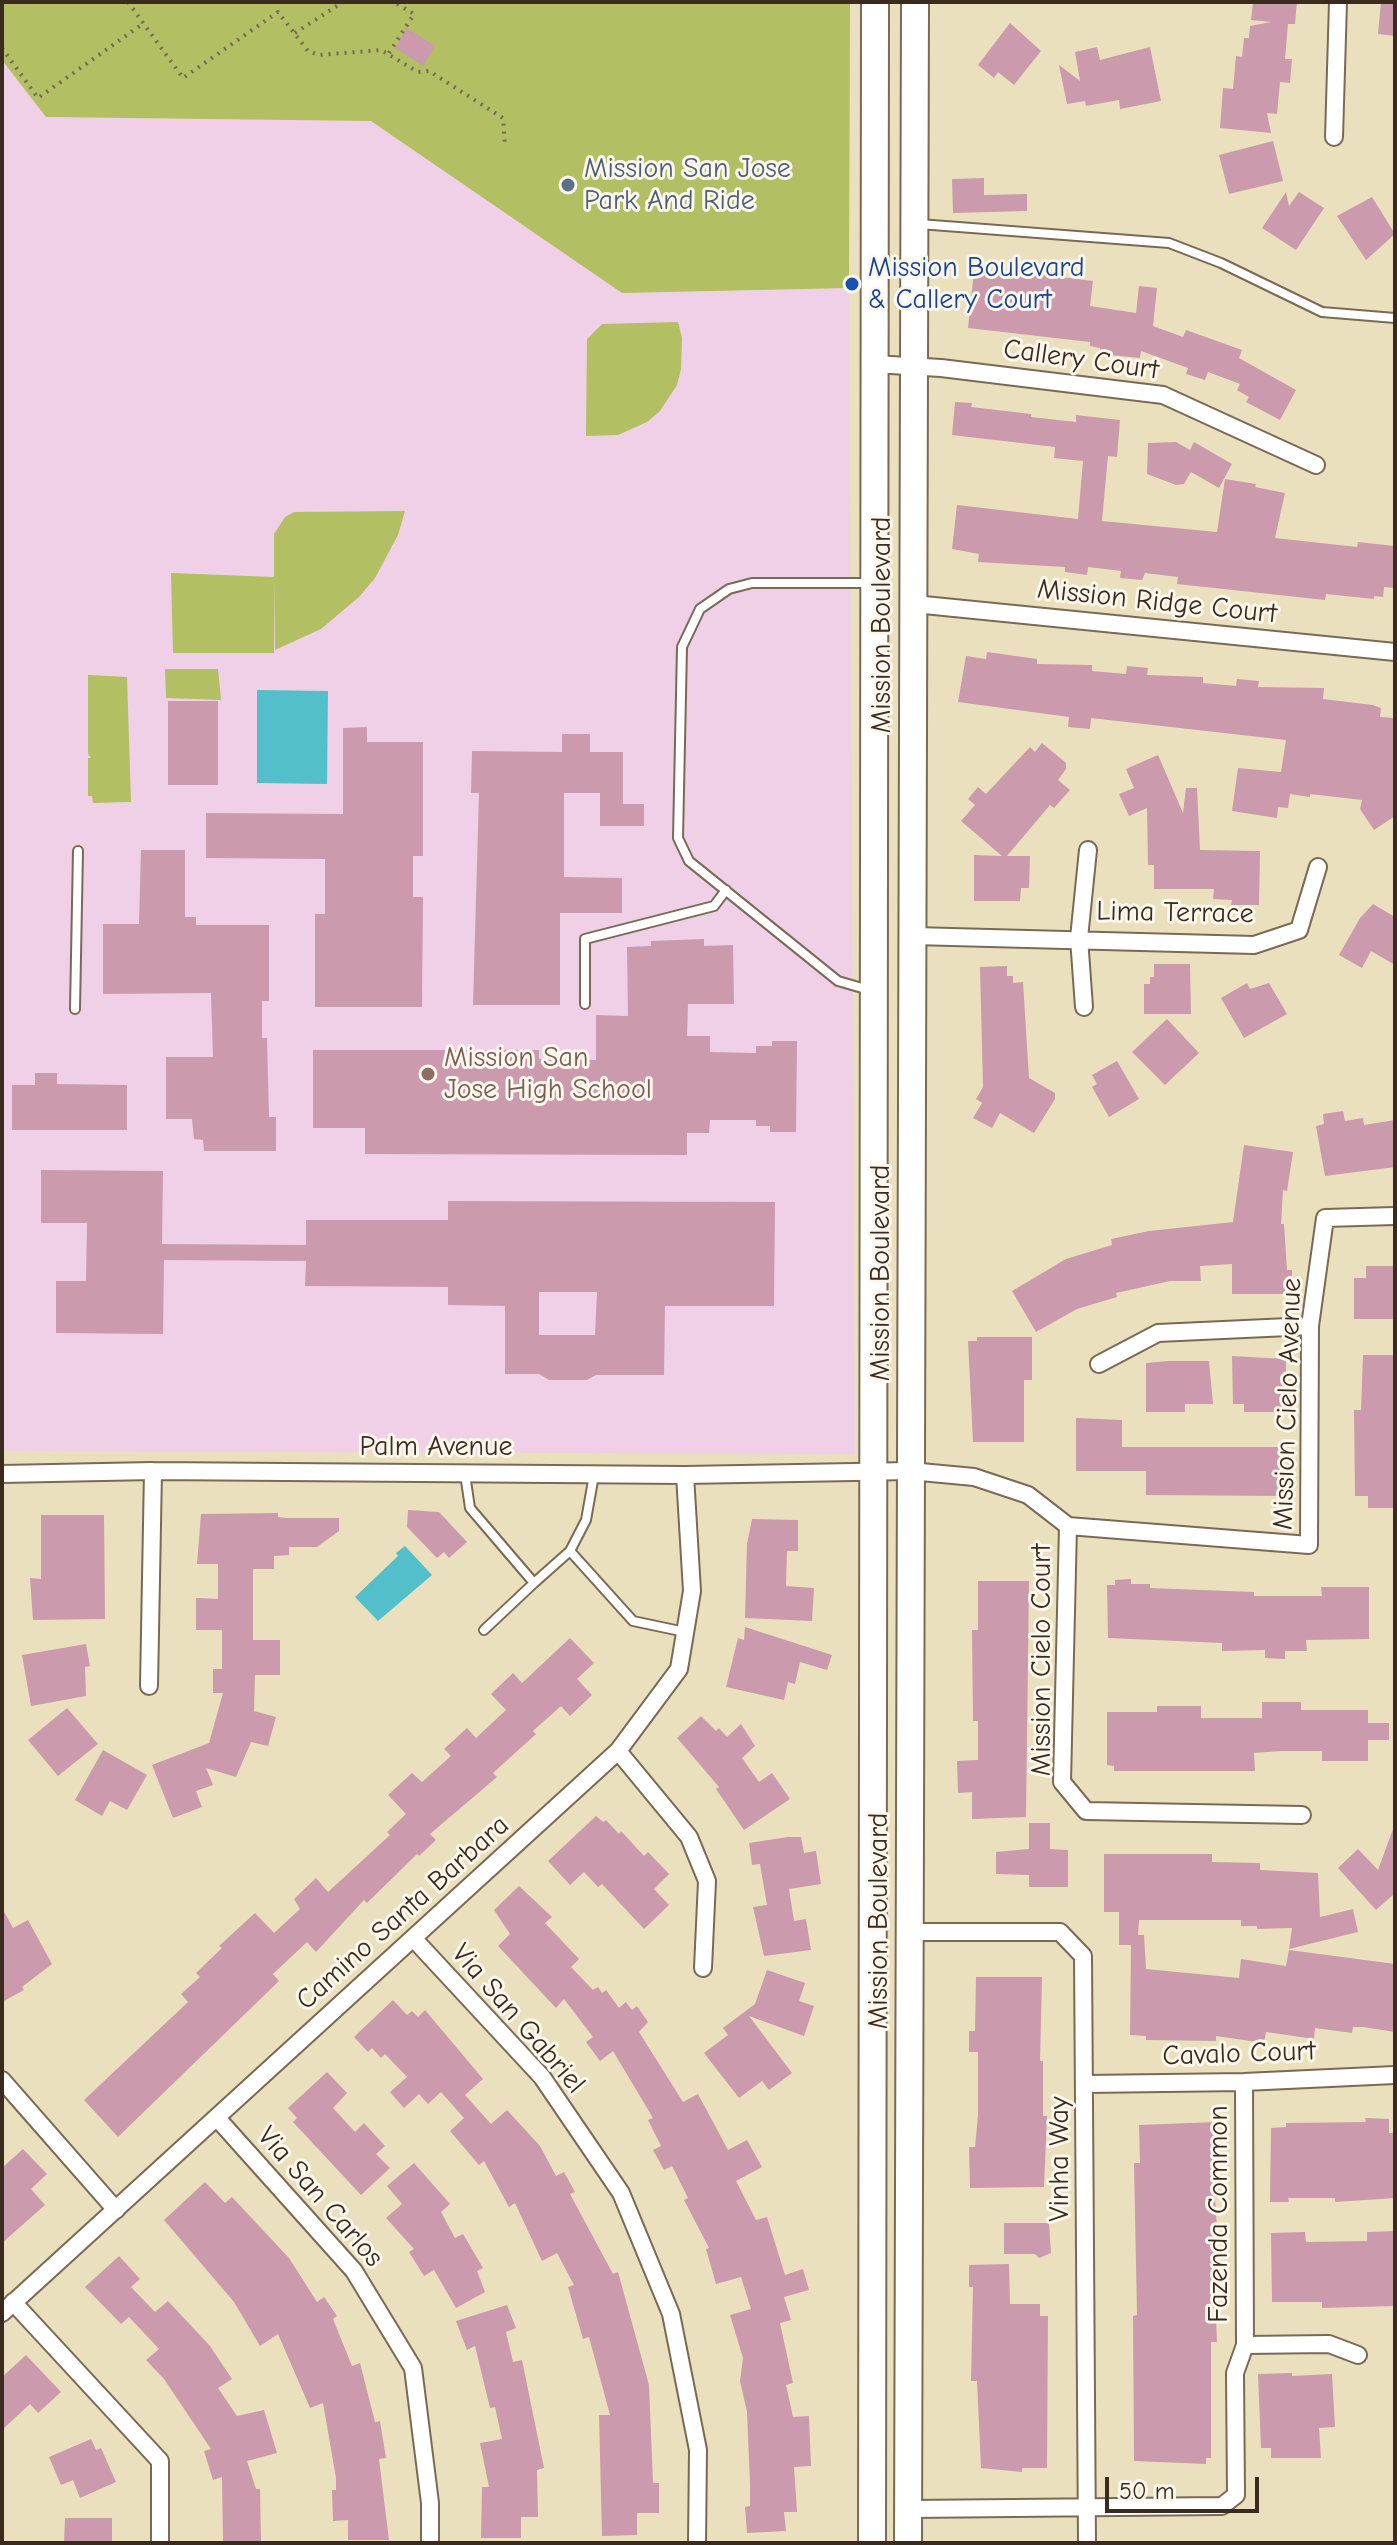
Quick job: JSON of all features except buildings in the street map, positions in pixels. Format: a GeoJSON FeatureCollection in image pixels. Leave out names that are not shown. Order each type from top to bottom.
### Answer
{"type":"FeatureCollection","features":[{"type":"Feature","properties":{"kind":"main road","name":"Mission Boulevard"},"geometry":{"type":"LineString","coordinates":[[872,2543],[870,1469],[875,2]]}},
{"type":"Feature","properties":{"kind":"main road","name":"Mission Boulevard"},"geometry":{"type":"LineString","coordinates":[[908,2543],[915,2]]}},
{"type":"Feature","properties":{"kind":"main road"},"geometry":{"type":"LineString","coordinates":[[874,93],[887,93],[898,85],[908,67],[915,37]]}},
{"type":"Feature","properties":{"kind":"main road"},"geometry":{"type":"LineString","coordinates":[[874,93],[885,101],[898,126],[899,171],[915,262]]}},
{"type":"Feature","properties":{"kind":"street"},"geometry":{"type":"LineString","coordinates":[[1334,137],[1338,2]]}},
{"type":"Feature","properties":{"kind":"street","name":"Callery Court"},"geometry":{"type":"LineString","coordinates":[[874,364],[1163,395],[1316,465]]}},
{"type":"Feature","properties":{"kind":"street","name":"Mission Ridge Court"},"geometry":{"type":"LineString","coordinates":[[914,604],[1395,652]]}},
{"type":"Feature","properties":{"kind":"street","name":"Lima Terrace"},"geometry":{"type":"LineString","coordinates":[[1084,1007],[1079,938],[1088,850]]}},
{"type":"Feature","properties":{"kind":"street","name":"Lima Terrace"},"geometry":{"type":"LineString","coordinates":[[914,936],[1254,945],[1299,930],[1318,867]]}},
{"type":"Feature","properties":{"kind":"street","name":"Mission Cielo Avenue"},"geometry":{"type":"LineString","coordinates":[[1068,1526],[1309,1545],[1310,1326],[1325,1218],[1395,1216]]}},
{"type":"Feature","properties":{"kind":"street"},"geometry":{"type":"LineString","coordinates":[[1099,1364],[1158,1333],[1310,1326]]}},
{"type":"Feature","properties":{"kind":"street"},"geometry":{"type":"LineString","coordinates":[[870,1469],[974,1477],[1028,1495],[1068,1526]]}},
{"type":"Feature","properties":{"kind":"street","name":"Palm Avenue"},"geometry":{"type":"LineString","coordinates":[[2,1474],[153,1471],[685,1475],[870,1469]]}},
{"type":"Feature","properties":{"kind":"street"},"geometry":{"type":"LineString","coordinates":[[149,1686],[153,1471]]}},
{"type":"Feature","properties":{"kind":"street","name":"Camino Santa Barbara"},"geometry":{"type":"LineString","coordinates":[[7,2307],[618,1751],[679,1669],[692,1591],[685,1475]]}},
{"type":"Feature","properties":{"kind":"street","name":"Mission Cielo Court"},"geometry":{"type":"LineString","coordinates":[[1068,1526],[1062,1782],[1086,1811],[1302,1815]]}},
{"type":"Feature","properties":{"kind":"street"},"geometry":{"type":"LineString","coordinates":[[618,1751],[689,1837],[707,1881],[703,1968]]}},
{"type":"Feature","properties":{"kind":"street","name":"Vinha Way"},"geometry":{"type":"LineString","coordinates":[[912,1932],[1060,1932],[1083,1956],[1087,2543]]}},
{"type":"Feature","properties":{"kind":"street","name":"Via San Gabriel"},"geometry":{"type":"LineString","coordinates":[[413,1938],[542,2077],[621,2193],[671,2314],[698,2450],[697,2543]]}},
{"type":"Feature","properties":{"kind":"street","name":"Cavalo Court"},"geometry":{"type":"LineString","coordinates":[[1085,2084],[1244,2082],[1395,2075]]}},
{"type":"Feature","properties":{"kind":"street"},"geometry":{"type":"LineString","coordinates":[[2,2080],[116,2210]]}},
{"type":"Feature","properties":{"kind":"street","name":"Fazenda Common"},"geometry":{"type":"LineString","coordinates":[[1087,2507],[1222,2506],[1236,2495],[1235,2373],[1245,2345],[1244,2082]]}},
{"type":"Feature","properties":{"kind":"street","name":"Via San Carlos"},"geometry":{"type":"LineString","coordinates":[[217,2118],[354,2271],[413,2368],[430,2503],[430,2543]]}},
{"type":"Feature","properties":{"kind":"street"},"geometry":{"type":"LineString","coordinates":[[7,2307],[160,2461],[160,2543]]}},
{"type":"Feature","properties":{"kind":"street"},"geometry":{"type":"LineString","coordinates":[[1245,2345],[1329,2344],[1358,2355]]}},
{"type":"Feature","properties":{"kind":"street"},"geometry":{"type":"LineString","coordinates":[[909,2509],[1087,2507]]}},
{"type":"Feature","properties":{"kind":"lane"},"geometry":{"type":"LineString","coordinates":[[915,224],[1169,243],[1221,263],[1322,312],[1395,318]]}},
{"type":"Feature","properties":{"kind":"lane"},"geometry":{"type":"LineString","coordinates":[[873,992],[838,981],[689,861],[678,838],[682,647],[700,609],[729,589],[752,583],[874,583]]}},
{"type":"Feature","properties":{"kind":"lane"},"geometry":{"type":"LineString","coordinates":[[75,1009],[78,851]]}},
{"type":"Feature","properties":{"kind":"lane"},"geometry":{"type":"LineString","coordinates":[[585,1004],[585,939],[714,906],[726,890]]}},
{"type":"Feature","properties":{"kind":"lane"},"geometry":{"type":"LineString","coordinates":[[465,1474],[470,1508],[534,1583]]}},
{"type":"Feature","properties":{"kind":"lane"},"geometry":{"type":"LineString","coordinates":[[484,1630],[570,1551],[586,1520],[594,1475]]}},
{"type":"Feature","properties":{"kind":"lane"},"geometry":{"type":"LineString","coordinates":[[570,1551],[633,1621],[685,1632]]}},
{"type":"Feature","properties":{"kind":"path"},"geometry":{"type":"LineString","coordinates":[[128,2],[183,78],[278,12],[308,51],[319,55],[381,50],[418,72],[429,71],[503,118],[505,145]]}},
{"type":"Feature","properties":{"kind":"path"},"geometry":{"type":"LineString","coordinates":[[295,33],[343,2]]}},
{"type":"Feature","properties":{"kind":"path"},"geometry":{"type":"LineString","coordinates":[[388,54],[414,14],[394,2]]}},
{"type":"Feature","properties":{"kind":"path"},"geometry":{"type":"LineString","coordinates":[[2,48],[38,98],[144,23]]}},
{"type":"Feature","properties":{"kind":"shaded area","name":"Mission San Jose High School"},"geometry":{"type":"Polygon","coordinates":[[[2,60],[47,117],[371,121],[622,293],[849,288],[855,1454],[2,1451],[2,60]]]}},
{"type":"Feature","properties":{"kind":"green space"},"geometry":{"type":"Polygon","coordinates":[[[2,2],[850,2],[849,288],[622,293],[371,121],[46,117],[2,60],[2,2]]]}},
{"type":"Feature","properties":{"kind":"green space"},"geometry":{"type":"Polygon","coordinates":[[[678,322],[682,338],[681,369],[677,385],[660,411],[647,422],[618,435],[586,436],[587,339],[602,324],[678,322]]]}},
{"type":"Feature","properties":{"kind":"green space"},"geometry":{"type":"Polygon","coordinates":[[[405,511],[398,535],[375,578],[359,597],[321,629],[275,650],[274,534],[285,517],[294,512],[405,511]]]}},
{"type":"Feature","properties":{"kind":"green space"},"geometry":{"type":"Polygon","coordinates":[[[171,573],[274,577],[274,653],[173,653],[171,573]]]}},
{"type":"Feature","properties":{"kind":"green space"},"geometry":{"type":"Polygon","coordinates":[[[165,669],[218,669],[221,700],[166,698],[165,669]]]}},
{"type":"Feature","properties":{"kind":"green space"},"geometry":{"type":"Polygon","coordinates":[[[88,675],[127,677],[131,802],[93,803],[92,796],[88,796],[88,758],[91,758],[88,754],[88,675]]]}},
{"type":"Feature","properties":{"kind":"water"},"geometry":{"type":"Polygon","coordinates":[[[257,690],[328,691],[327,784],[257,783],[257,690]]]}},
{"type":"Feature","properties":{"kind":"water"},"geometry":{"type":"Polygon","coordinates":[[[405,1546],[432,1575],[378,1621],[355,1597],[405,1546]]]}},
{"type":"Feature","properties":{"kind":"place","name":"Mission San Jose Park And Ride"},"geometry":{"type":"Point","coordinates":[568,185]}},
{"type":"Feature","properties":{"kind":"place","name":"Mission Boulevard & Callery Court"},"geometry":{"type":"Point","coordinates":[852,284]}},
{"type":"Feature","properties":{"kind":"place","name":"Mission San Jose High School"},"geometry":{"type":"Point","coordinates":[428,1074]}}]}
